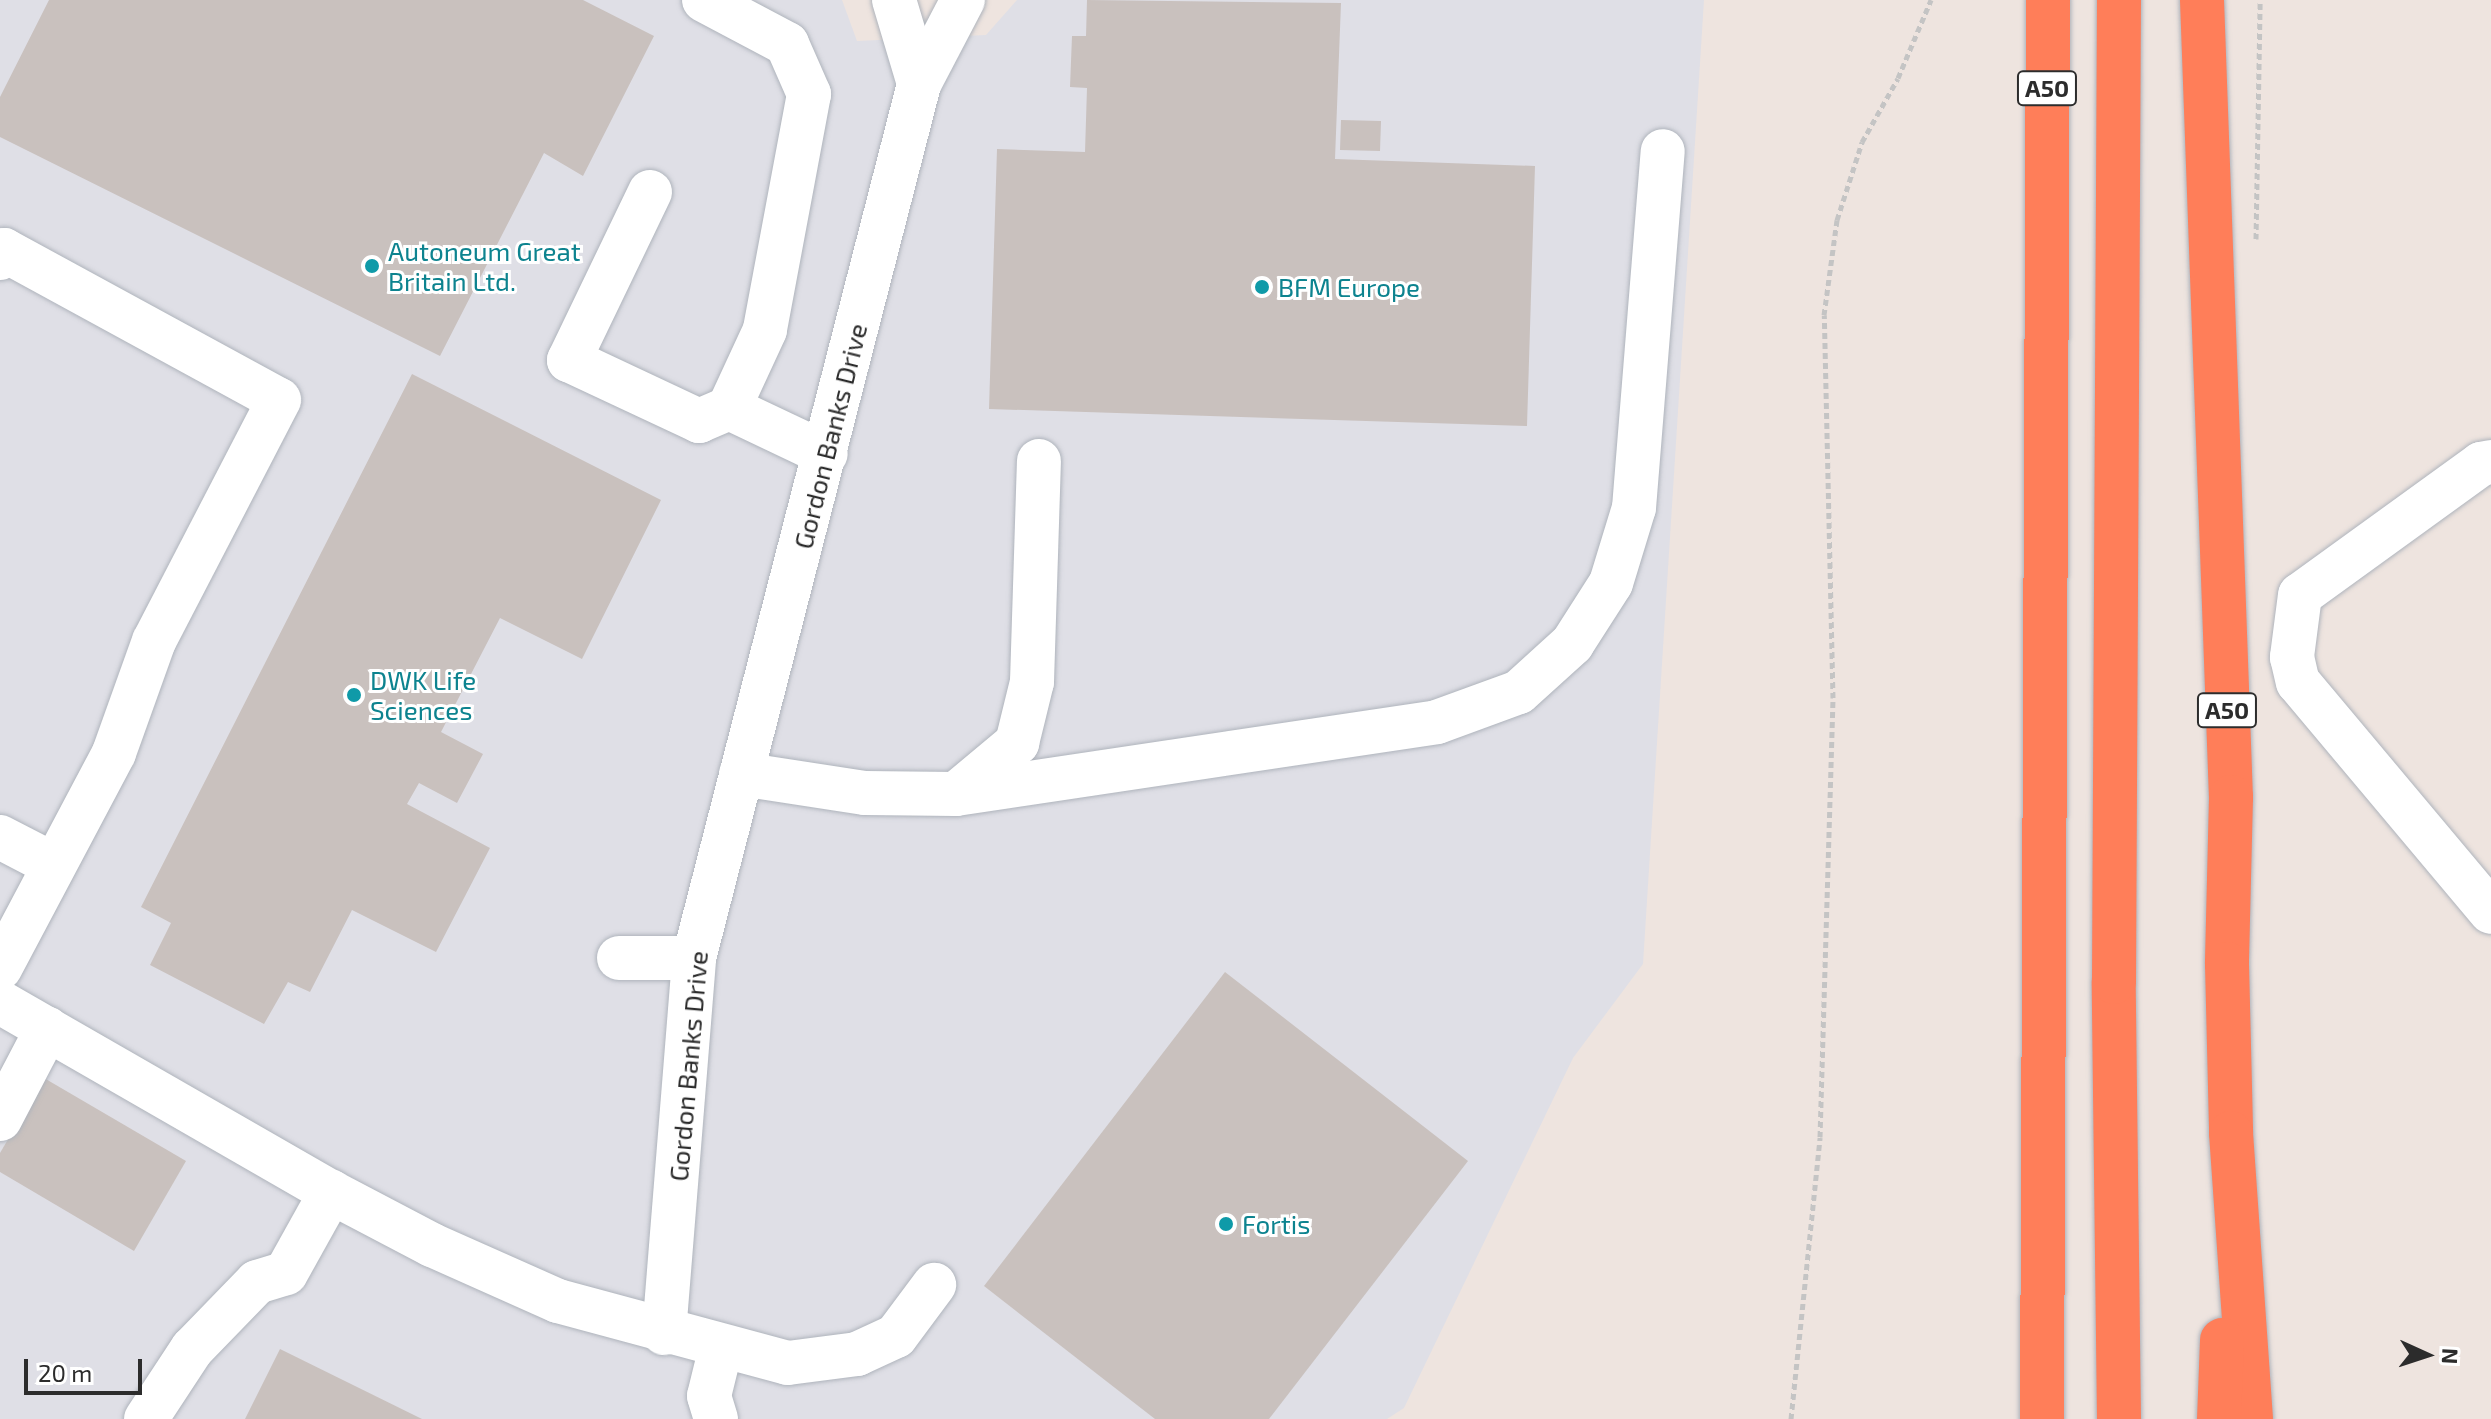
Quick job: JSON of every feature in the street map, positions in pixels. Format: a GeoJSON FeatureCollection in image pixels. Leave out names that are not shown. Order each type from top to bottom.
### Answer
{"type":"FeatureCollection","features":[{"type":"Feature","properties":{"kind":"highway","name":"A50"},"geometry":{"type":"LineString","coordinates":[[2042,1419],[2048,0]]}},
{"type":"Feature","properties":{"kind":"highway"},"geometry":{"type":"LineString","coordinates":[[2119,0],[2114,966],[2119,1419]]}},
{"type":"Feature","properties":{"kind":"highway","name":"A50"},"geometry":{"type":"LineString","coordinates":[[2202,0],[2231,797],[2227,964],[2231,1133],[2251,1419]]}},
{"type":"Feature","properties":{"kind":"highway","name":"A50"},"geometry":{"type":"LineString","coordinates":[[2219,1419],[2231,1133]]}},
{"type":"Feature","properties":{"kind":"street"},"geometry":{"type":"LineString","coordinates":[[650,192],[569,360],[699,421],[729,408],[765,330],[809,94],[787,44],[704,0]]}},
{"type":"Feature","properties":{"kind":"street"},"geometry":{"type":"LineString","coordinates":[[894,0],[919,84]]}},
{"type":"Feature","properties":{"kind":"street","name":"Gordon Banks Drive"},"geometry":{"type":"LineString","coordinates":[[664,1333],[694,958],[919,84],[963,0]]}},
{"type":"Feature","properties":{"kind":"street"},"geometry":{"type":"LineString","coordinates":[[741,774],[865,793],[956,794],[1437,722],[1519,692],[1572,644],[1611,583],[1634,508],[1663,151]]}},
{"type":"Feature","properties":{"kind":"street"},"geometry":{"type":"LineString","coordinates":[[0,258],[4,250],[279,400],[154,641],[114,753],[52,864],[0,968]]}},
{"type":"Feature","properties":{"kind":"street"},"geometry":{"type":"LineString","coordinates":[[729,408],[826,454]]}},
{"type":"Feature","properties":{"kind":"street"},"geometry":{"type":"LineString","coordinates":[[956,794],[1017,743],[1032,682],[1039,461]]}},
{"type":"Feature","properties":{"kind":"street"},"geometry":{"type":"LineString","coordinates":[[2491,462],[2481,464],[2300,595],[2292,657],[2298,682],[2491,912]]}},
{"type":"Feature","properties":{"kind":"street"},"geometry":{"type":"LineString","coordinates":[[0,837],[52,864]]}},
{"type":"Feature","properties":{"kind":"street"},"geometry":{"type":"LineString","coordinates":[[619,958],[694,958]]}},
{"type":"Feature","properties":{"kind":"street"},"geometry":{"type":"LineString","coordinates":[[0,1002],[331,1192],[558,1301],[664,1333],[788,1363],[857,1354],[896,1336],[934,1285]]}},
{"type":"Feature","properties":{"kind":"street"},"geometry":{"type":"LineString","coordinates":[[0,1119],[47,1029]]}},
{"type":"Feature","properties":{"kind":"street"},"geometry":{"type":"LineString","coordinates":[[146,1419],[192,1349],[257,1282],[286,1273],[331,1192]]}},
{"type":"Feature","properties":{"kind":"street"},"geometry":{"type":"LineString","coordinates":[[716,1419],[709,1396],[721,1347]]}},
{"type":"Feature","properties":{"kind":"path"},"geometry":{"type":"LineString","coordinates":[[1791,1419],[1805,1317],[1821,1121],[1833,698],[1824,315],[1837,220],[1862,142],[1898,78],[1931,0]]}},
{"type":"Feature","properties":{"kind":"shaded area"},"geometry":{"type":"Polygon","coordinates":[[[0,0],[842,0],[857,41],[986,35],[1017,0],[1704,0],[1643,964],[1573,1058],[1404,1408],[1387,1419],[0,1419],[0,0]]]}},
{"type":"Feature","properties":{"kind":"building","name":"Autoneum Great Britain Ltd."},"geometry":{"type":"Polygon","coordinates":[[[49,0],[583,0],[654,36],[583,176],[544,153],[440,356],[0,137],[0,97],[49,0]]]}},
{"type":"Feature","properties":{"kind":"building","name":"BFM Europe"},"geometry":{"type":"Polygon","coordinates":[[[1087,0],[1341,3],[1335,159],[1535,166],[1527,426],[989,409],[997,149],[1085,152],[1087,88],[1070,87],[1072,36],[1086,36],[1087,0]]]}},
{"type":"Feature","properties":{"kind":"building"},"geometry":{"type":"Polygon","coordinates":[[[1341,120],[1381,121],[1380,151],[1340,150],[1341,120]]]}},
{"type":"Feature","properties":{"kind":"building","name":"DWK Life Sciences"},"geometry":{"type":"Polygon","coordinates":[[[412,374],[661,500],[582,659],[500,618],[441,732],[483,754],[457,803],[419,783],[407,804],[490,848],[436,952],[352,910],[310,992],[288,982],[264,1024],[150,965],[171,923],[141,907],[412,374]]]}},
{"type":"Feature","properties":{"kind":"building","name":"Fortis"},"geometry":{"type":"Polygon","coordinates":[[[1225,972],[1468,1161],[1269,1419],[1155,1419],[984,1286],[1225,972]]]}},
{"type":"Feature","properties":{"kind":"building"},"geometry":{"type":"Polygon","coordinates":[[[44,1078],[186,1161],[134,1251],[0,1172],[0,1153],[44,1078]]]}},
{"type":"Feature","properties":{"kind":"building"},"geometry":{"type":"Polygon","coordinates":[[[280,1349],[422,1419],[245,1419],[280,1349]]]}},
{"type":"Feature","properties":{"kind":"place","name":"Autoneum Great Britain Ltd."},"geometry":{"type":"Point","coordinates":[372,266]}},
{"type":"Feature","properties":{"kind":"place","name":"BFM Europe"},"geometry":{"type":"Point","coordinates":[1262,287]}},
{"type":"Feature","properties":{"kind":"place","name":"DWK Life Sciences"},"geometry":{"type":"Point","coordinates":[354,695]}},
{"type":"Feature","properties":{"kind":"place","name":"Fortis"},"geometry":{"type":"Point","coordinates":[1226,1224]}}]}
